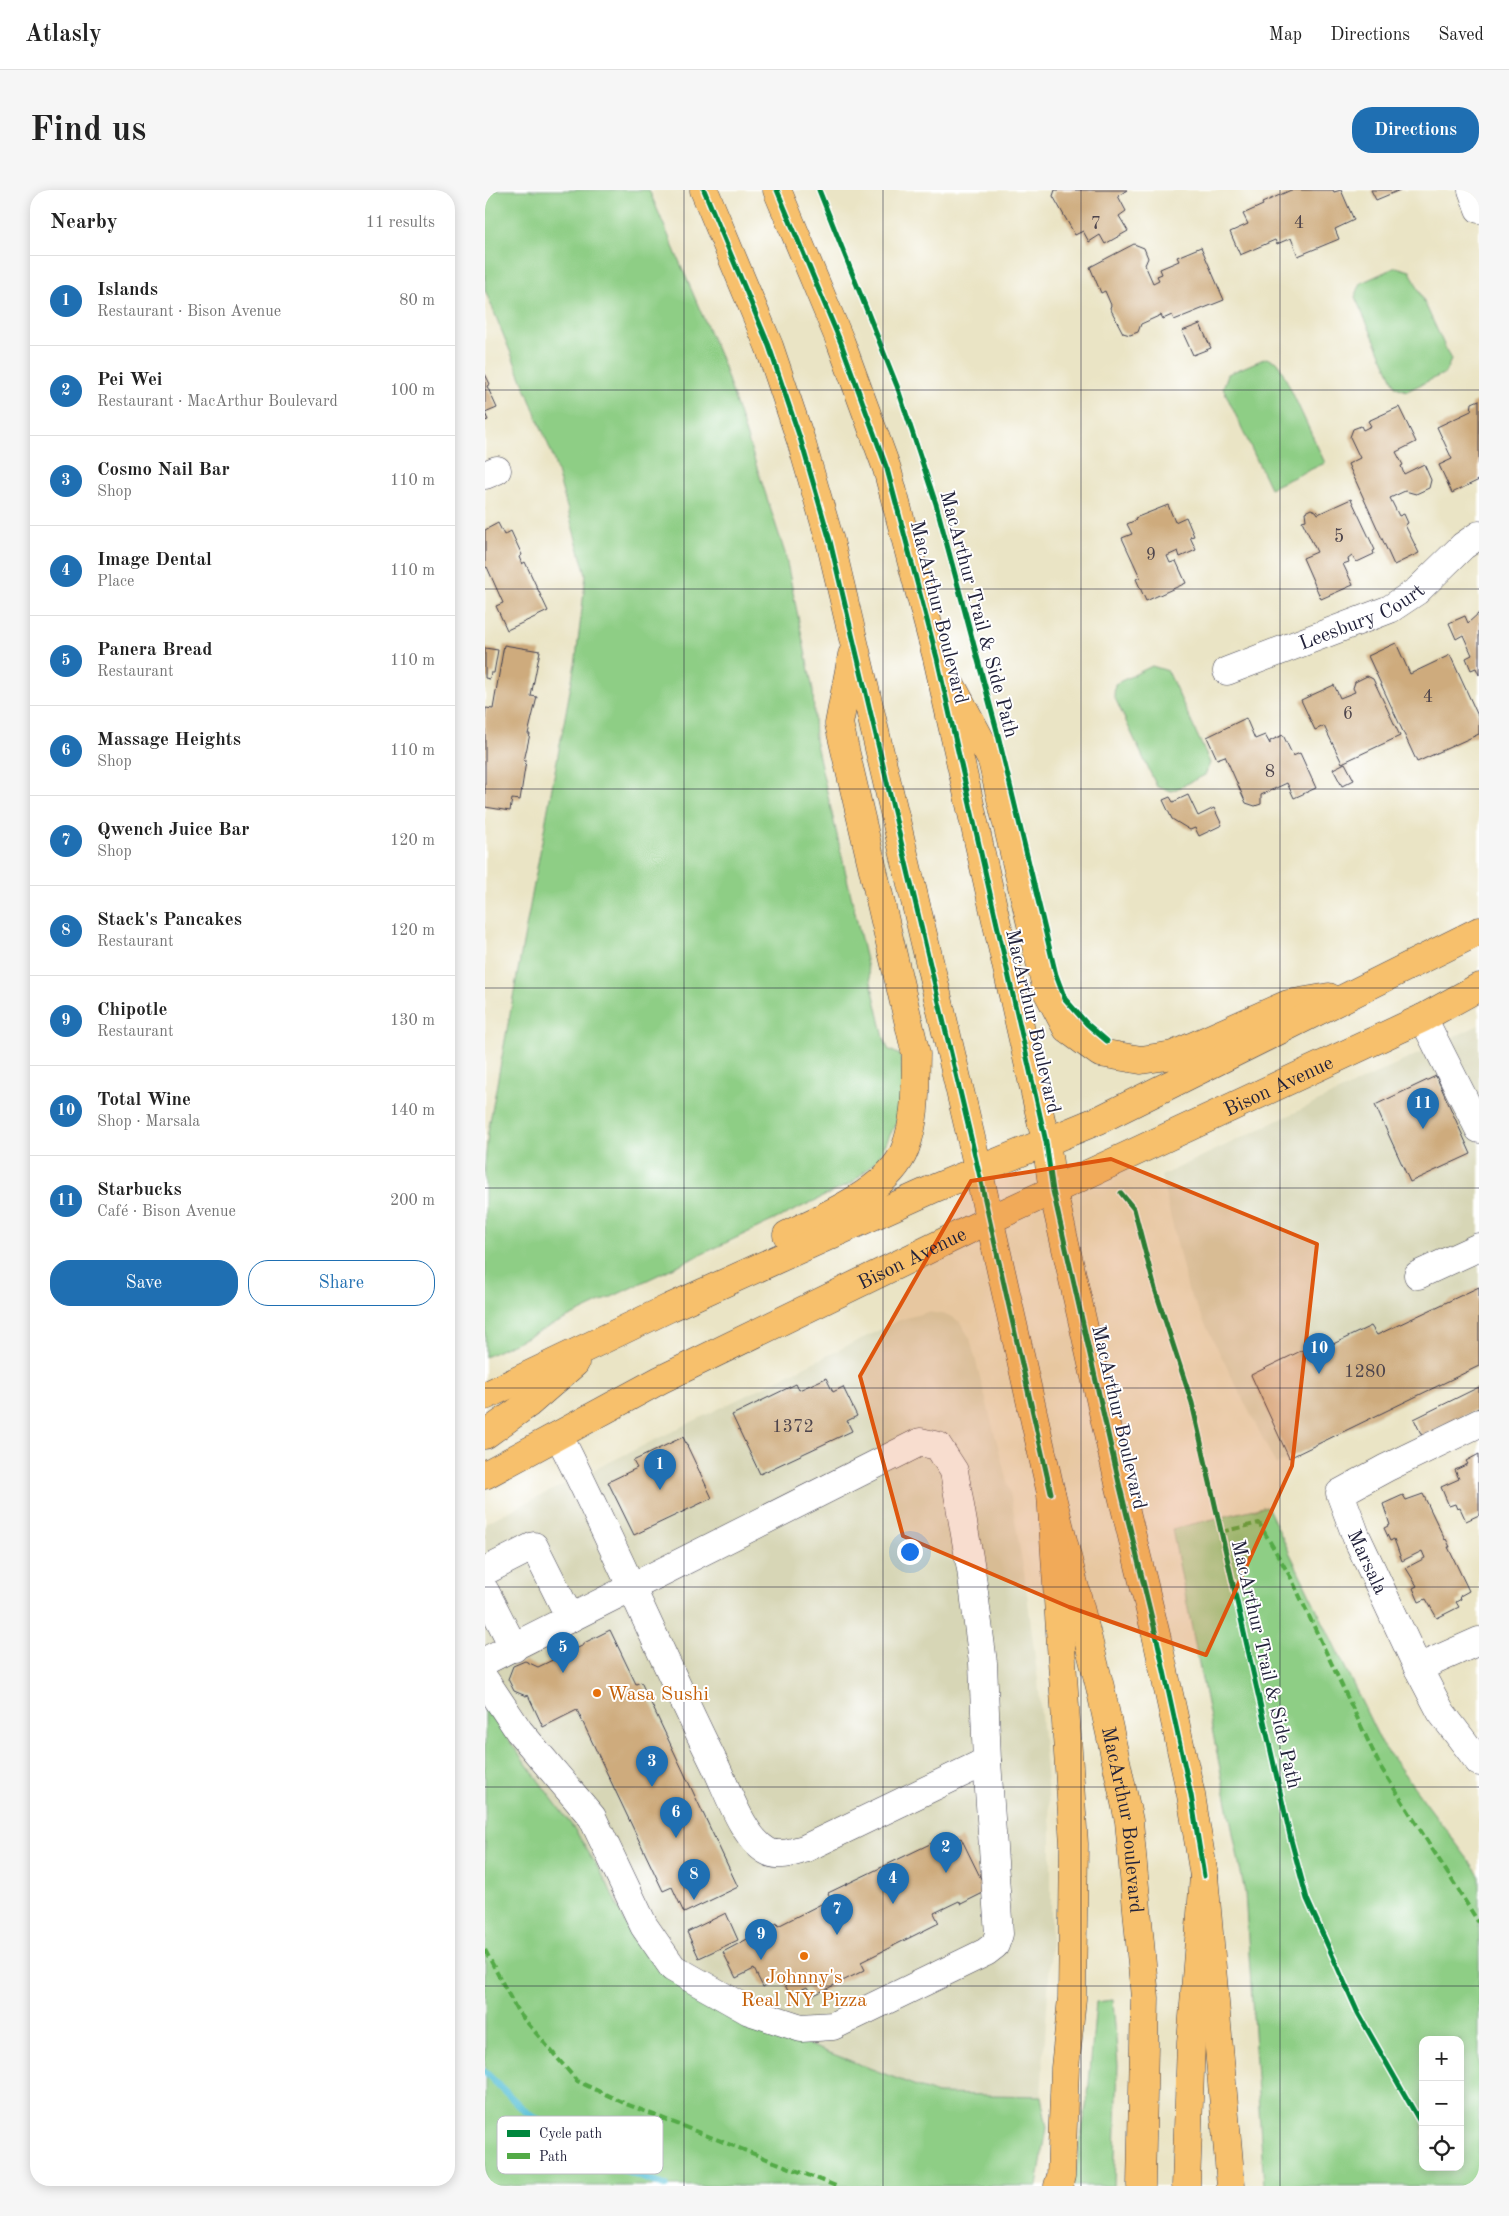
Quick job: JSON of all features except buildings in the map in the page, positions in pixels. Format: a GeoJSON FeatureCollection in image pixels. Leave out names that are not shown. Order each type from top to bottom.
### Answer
{"type":"FeatureCollection","features":[{"type":"Feature","properties":{"kind":"main road","name":"MacArthur Boulevard"},"geometry":{"type":"LineString","coordinates":[[704,190],[769,346],[801,441],[830,541],[853,646],[978,1170],[1051,1493],[1100,1687],[1129,1821],[1145,1998],[1141,2186]]}},
{"type":"Feature","properties":{"kind":"main road","name":"MacArthur Boulevard"},"geometry":{"type":"LineString","coordinates":[[777,190],[841,343],[887,469],[937,658],[1046,1142],[1053,1191],[1119,1483],[1157,1639],[1191,1795],[1204,1876],[1191,2043],[1187,2186]]}},
{"type":"Feature","properties":{"kind":"main road"},"geometry":{"type":"LineString","coordinates":[[669,1308],[720,1269],[842,1207],[877,1185],[892,1170],[905,1150],[915,1107],[916,1054],[839,724],[853,646]]}},
{"type":"Feature","properties":{"kind":"main road"},"geometry":{"type":"LineString","coordinates":[[937,658],[992,761],[1047,991],[1067,1029],[1100,1052],[1141,1060],[1173,1055],[1288,1004],[1358,992]]}},
{"type":"Feature","properties":{"kind":"main road"},"geometry":{"type":"LineString","coordinates":[[485,1396],[669,1308],[978,1170],[1099,1120],[1479,931]]}},
{"type":"Feature","properties":{"kind":"main road","name":"Bison Avenue"},"geometry":{"type":"LineString","coordinates":[[485,1475],[660,1380],[989,1220],[1423,1018],[1479,987]]}},
{"type":"Feature","properties":{"kind":"main road"},"geometry":{"type":"LineString","coordinates":[[485,1435],[528,1404],[598,1341]]}},
{"type":"Feature","properties":{"kind":"main road"},"geometry":{"type":"LineString","coordinates":[[1051,1493],[1074,1844],[1071,1998],[1059,2181]]}},
{"type":"Feature","properties":{"kind":"main road"},"geometry":{"type":"LineString","coordinates":[[1204,1876],[1231,2186]]}},
{"type":"Feature","properties":{"kind":"street"},"geometry":{"type":"LineString","coordinates":[[1472,190],[1479,209]]}},
{"type":"Feature","properties":{"kind":"street","name":"Leesbury Court"},"geometry":{"type":"LineString","coordinates":[[1227,671],[1390,608],[1417,591],[1463,546],[1479,535]]}},
{"type":"Feature","properties":{"kind":"street"},"geometry":{"type":"LineString","coordinates":[[1423,1018],[1479,1129]]}},
{"type":"Feature","properties":{"kind":"street"},"geometry":{"type":"LineString","coordinates":[[1418,1276],[1479,1247]]}},
{"type":"Feature","properties":{"kind":"street","name":"Marsala"},"geometry":{"type":"LineString","coordinates":[[1479,1423],[1386,1468],[1340,1494],[1357,1536],[1418,1668],[1441,1712],[1479,1762]]}},
{"type":"Feature","properties":{"kind":"street"},"geometry":{"type":"LineString","coordinates":[[559,1436],[632,1588],[685,1705],[749,1835],[767,1852],[781,1855],[804,1850],[987,1761]]}},
{"type":"Feature","properties":{"kind":"street"},"geometry":{"type":"LineString","coordinates":[[485,1662],[920,1442],[938,1446],[954,1470],[971,1569],[983,1663],[987,1761],[999,1934],[995,1945],[986,1952],[833,2026],[801,2028],[749,2011],[673,1968],[643,1926],[592,1817],[519,1731],[485,1680]]}},
{"type":"Feature","properties":{"kind":"street"},"geometry":{"type":"LineString","coordinates":[[485,1571],[534,1546],[570,1618]]}},
{"type":"Feature","properties":{"kind":"street"},"geometry":{"type":"LineString","coordinates":[[485,1591],[514,1648]]}},
{"type":"Feature","properties":{"kind":"street"},"geometry":{"type":"LineString","coordinates":[[1418,1668],[1479,1641]]}},
{"type":"Feature","properties":{"kind":"highlighted area"},"geometry":{"type":"Polygon","coordinates":[[[1111,1159],[1317,1244],[1292,1466],[1206,1655],[1069,1607],[903,1536],[860,1376],[971,1181],[1111,1159]]]}},
{"type":"Feature","properties":{"kind":"shaded area"},"geometry":{"type":"Polygon","coordinates":[[[1479,1025],[1479,1367],[1276,1465],[1188,1290],[1161,1176],[1479,1025]]]}},
{"type":"Feature","properties":{"kind":"shaded area"},"geometry":{"type":"Polygon","coordinates":[[[928,1312],[948,1315],[960,1322],[970,1338],[1011,1497],[1025,1578],[1038,1681],[1051,1830],[1051,1948],[1041,2096],[937,2094],[749,2022],[666,1975],[634,1942],[607,1883],[575,1830],[485,1708],[485,1523],[902,1319],[928,1312]]]}},
{"type":"Feature","properties":{"kind":"green space"},"geometry":{"type":"Polygon","coordinates":[[[485,190],[649,190],[723,364],[785,553],[813,690],[815,740],[884,1038],[888,1049],[900,1055],[904,1085],[900,1115],[878,1159],[852,1183],[485,1357],[485,1164],[488,1132],[576,658],[586,575],[552,454],[485,290],[485,190]]]}},
{"type":"Feature","properties":{"kind":"green space"},"geometry":{"type":"Polygon","coordinates":[[[1396,267],[1410,271],[1451,360],[1445,373],[1407,391],[1396,387],[1355,297],[1361,283],[1396,267]]]}},
{"type":"Feature","properties":{"kind":"green space"},"geometry":{"type":"Polygon","coordinates":[[[1266,358],[1278,362],[1325,463],[1270,488],[1223,388],[1228,374],[1266,358]]]}},
{"type":"Feature","properties":{"kind":"green space"},"geometry":{"type":"Polygon","coordinates":[[[1152,666],[1168,671],[1210,763],[1205,775],[1172,791],[1157,787],[1114,696],[1115,684],[1152,666]]]}},
{"type":"Feature","properties":{"kind":"green space"},"geometry":{"type":"Polygon","coordinates":[[[1267,1506],[1382,1744],[1479,1874],[1479,2186],[1264,2186],[1245,1893],[1172,1529],[1267,1506]]]}},
{"type":"Feature","properties":{"kind":"green space"},"geometry":{"type":"Polygon","coordinates":[[[485,1708],[575,1830],[607,1883],[634,1942],[666,1975],[749,2022],[937,2094],[1041,2096],[1047,2128],[1037,2186],[485,2186],[485,1708]]]}},
{"type":"Feature","properties":{"kind":"green space"},"geometry":{"type":"Polygon","coordinates":[[[1113,2000],[1118,2065],[1114,2186],[1073,2186],[1088,2095],[1096,2002],[1113,2000]]]}},
{"type":"Feature","properties":{"kind":"waterway"},"geometry":{"type":"LineString","coordinates":[[485,2072],[533,2116]]}},
{"type":"Feature","properties":{"kind":"waterway"},"geometry":{"type":"LineString","coordinates":[[633,2174],[666,2186]]}},
{"type":"Feature","properties":{"kind":"marked path"},"geometry":{"type":"LineString","coordinates":[[1221,1532],[1259,1523],[1291,1578],[1380,1766],[1479,1923]]}},
{"type":"Feature","properties":{"kind":"marked path"},"geometry":{"type":"LineString","coordinates":[[485,1950],[518,2012],[577,2081],[657,2116]]}},
{"type":"Feature","properties":{"kind":"marked path"},"geometry":{"type":"LineString","coordinates":[[663,2118],[836,2186]]}},
{"type":"Feature","properties":{"kind":"cycle path"},"geometry":{"type":"LineString","coordinates":[[704,190],[769,346],[801,441],[830,541],[972,1142],[1051,1493]]}},
{"type":"Feature","properties":{"kind":"cycle path"},"geometry":{"type":"LineString","coordinates":[[777,190],[841,343],[887,469],[937,658],[1046,1142],[1053,1191],[1119,1483],[1157,1639],[1191,1795],[1204,1876]]}},
{"type":"Feature","properties":{"kind":"cycle path","name":"MacArthur Trail & Side Path"},"geometry":{"type":"LineString","coordinates":[[819,190],[897,386],[936,504],[997,731],[1056,975],[1065,999],[1087,1024],[1107,1041]]}},
{"type":"Feature","properties":{"kind":"cycle path","name":"MacArthur Trail & Side Path"},"geometry":{"type":"LineString","coordinates":[[1121,1193],[1134,1209],[1155,1289],[1192,1403],[1291,1840],[1307,1899],[1358,2013],[1422,2126]]}},
{"type":"Feature","properties":{"kind":"place","name":"Starbucks"},"geometry":{"type":"Point","coordinates":[1423,1129]}},
{"type":"Feature","properties":{"kind":"place","name":"Total Wine"},"geometry":{"type":"Point","coordinates":[1319,1374]}},
{"type":"Feature","properties":{"kind":"place","name":"Islands"},"geometry":{"type":"Point","coordinates":[660,1490]}},
{"type":"Feature","properties":{"kind":"place","name":"Panera Bread"},"geometry":{"type":"Point","coordinates":[563,1673]}},
{"type":"Feature","properties":{"kind":"place","name":"Wasa Sushi"},"geometry":{"type":"Point","coordinates":[597,1693]}},
{"type":"Feature","properties":{"kind":"place","name":"Cosmo Nail Bar"},"geometry":{"type":"Point","coordinates":[652,1787]}},
{"type":"Feature","properties":{"kind":"place","name":"Massage Heights"},"geometry":{"type":"Point","coordinates":[676,1838]}},
{"type":"Feature","properties":{"kind":"place","name":"Pei Wei"},"geometry":{"type":"Point","coordinates":[946,1873]}},
{"type":"Feature","properties":{"kind":"place","name":"Stack's Pancakes"},"geometry":{"type":"Point","coordinates":[694,1900]}},
{"type":"Feature","properties":{"kind":"place","name":"Image Dental"},"geometry":{"type":"Point","coordinates":[893,1904]}},
{"type":"Feature","properties":{"kind":"place","name":"Qwench Juice Bar"},"geometry":{"type":"Point","coordinates":[837,1935]}},
{"type":"Feature","properties":{"kind":"place","name":"Johnny's Real NY Pizza"},"geometry":{"type":"Point","coordinates":[804,1956]}},
{"type":"Feature","properties":{"kind":"place","name":"Chipotle"},"geometry":{"type":"Point","coordinates":[761,1960]}}]}
